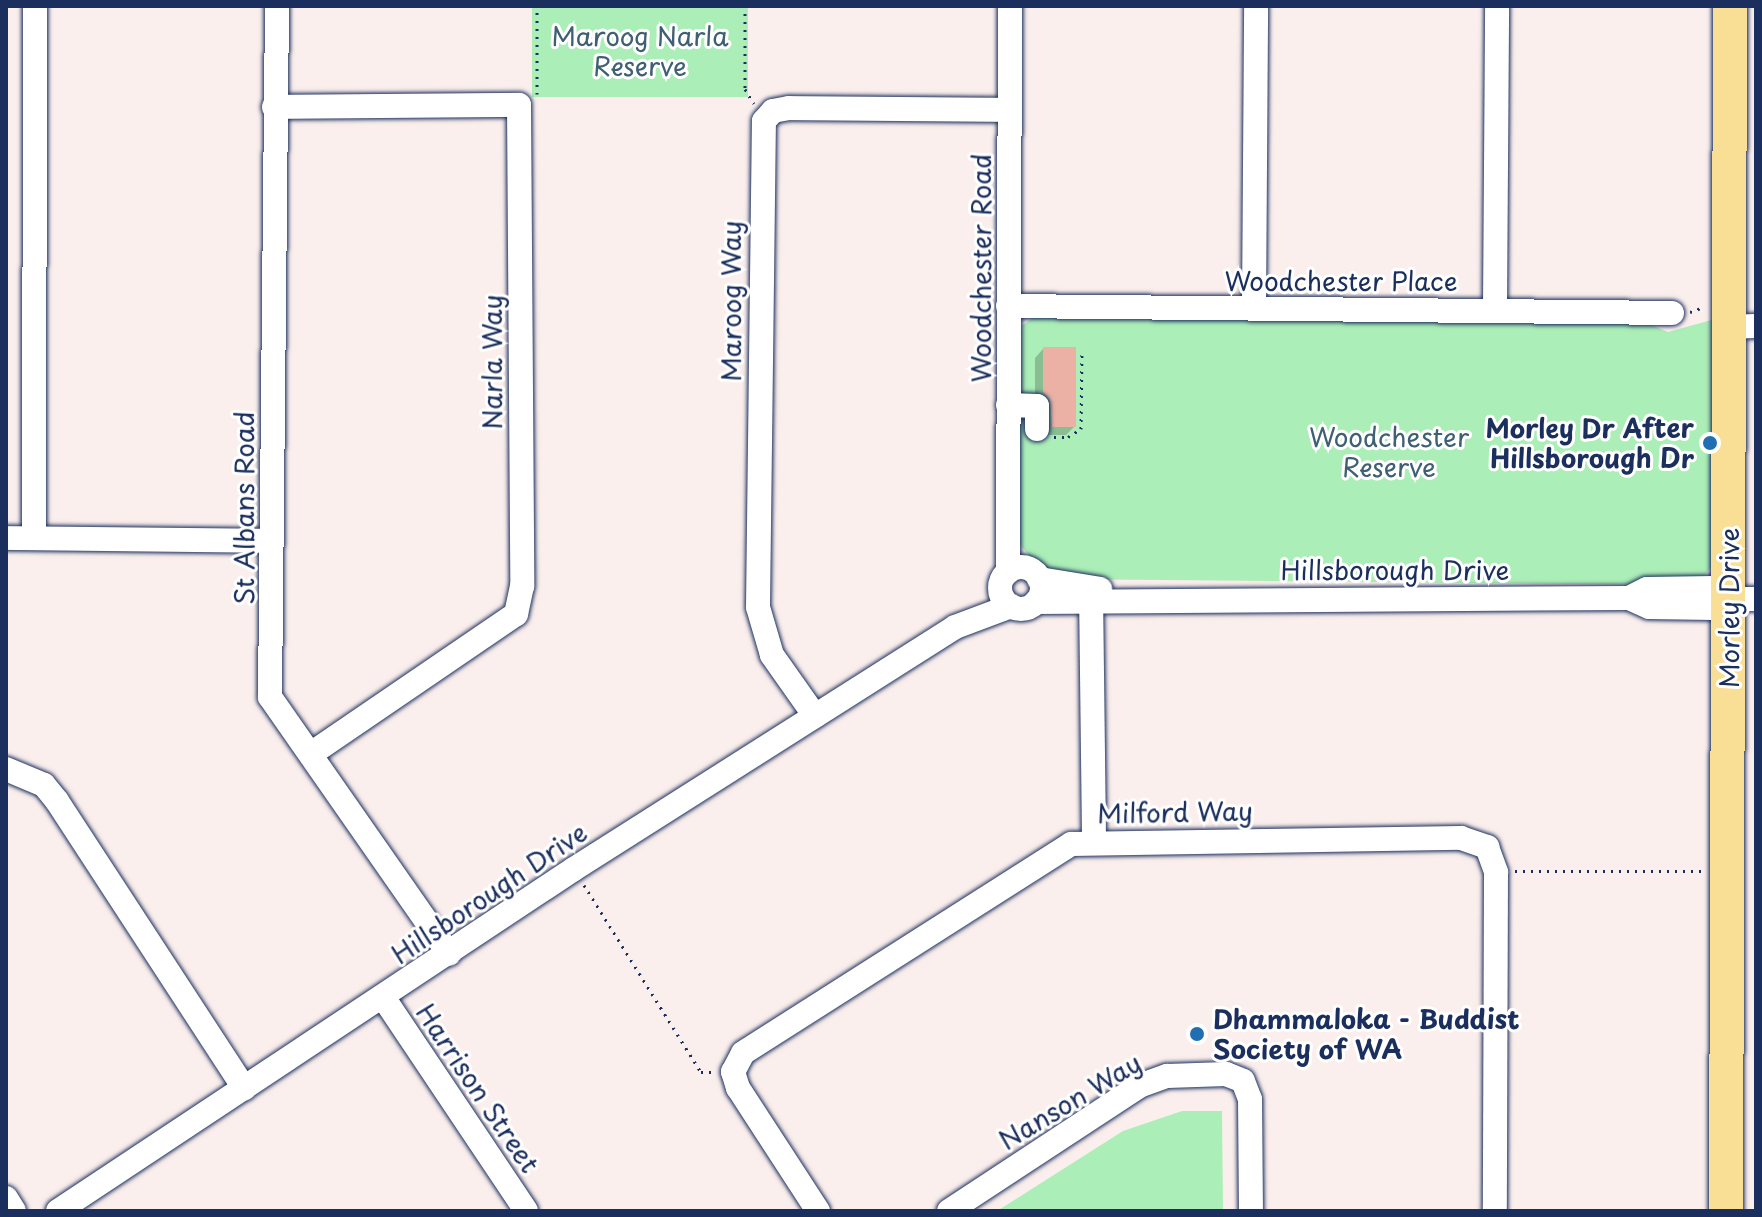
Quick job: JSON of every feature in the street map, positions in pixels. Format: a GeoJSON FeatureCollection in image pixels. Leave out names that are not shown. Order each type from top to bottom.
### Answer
{"type":"FeatureCollection","features":[{"type":"Feature","properties":{"kind":"highway","name":"Morley Drive"},"geometry":{"type":"LineString","coordinates":[[1726,1211],[1743,599],[1742,326],[1730,6]]}},
{"type":"Feature","properties":{"kind":"street"},"geometry":{"type":"LineString","coordinates":[[34,538],[35,6]]}},
{"type":"Feature","properties":{"kind":"street","name":"St Albans Road"},"geometry":{"type":"LineString","coordinates":[[277,6],[270,697],[449,954]]}},
{"type":"Feature","properties":{"kind":"street","name":"Woodchester Road"},"geometry":{"type":"LineString","coordinates":[[1006,587],[1019,531],[1008,405],[1010,6]]}},
{"type":"Feature","properties":{"kind":"street"},"geometry":{"type":"LineString","coordinates":[[1254,309],[1256,6]]}},
{"type":"Feature","properties":{"kind":"street"},"geometry":{"type":"LineString","coordinates":[[1495,309],[1497,6]]}},
{"type":"Feature","properties":{"kind":"street","name":"Narla Way"},"geometry":{"type":"LineString","coordinates":[[274,107],[519,105],[522,586],[516,614],[311,754]]}},
{"type":"Feature","properties":{"kind":"street"},"geometry":{"type":"LineString","coordinates":[[764,121],[773,111],[789,108],[1010,110]]}},
{"type":"Feature","properties":{"kind":"street","name":"Maroog Way"},"geometry":{"type":"LineString","coordinates":[[764,121],[758,607],[772,655],[815,716]]}},
{"type":"Feature","properties":{"kind":"street","name":"Woodchester Place"},"geometry":{"type":"LineString","coordinates":[[1008,306],[1672,313]]}},
{"type":"Feature","properties":{"kind":"street"},"geometry":{"type":"LineString","coordinates":[[1008,405],[1037,406],[1046,433]]}},
{"type":"Feature","properties":{"kind":"street"},"geometry":{"type":"LineString","coordinates":[[1019,531],[1037,585]]}},
{"type":"Feature","properties":{"kind":"street"},"geometry":{"type":"LineString","coordinates":[[6,538],[272,541]]}},
{"type":"Feature","properties":{"kind":"street"},"geometry":{"type":"LineString","coordinates":[[1021,567],[1037,585],[1020,609],[1006,587],[1021,567]]}},
{"type":"Feature","properties":{"kind":"street","name":"Hillsborough Drive"},"geometry":{"type":"LineString","coordinates":[[1037,585],[1091,597],[1629,598],[1649,607],[1713,608],[1743,599]]}},
{"type":"Feature","properties":{"kind":"street","name":"Hillsborough Drive"},"geometry":{"type":"LineString","coordinates":[[58,1211],[574,869],[955,627],[968,609],[1006,587]]}},
{"type":"Feature","properties":{"kind":"street"},"geometry":{"type":"LineString","coordinates":[[1091,597],[1094,840]]}},
{"type":"Feature","properties":{"kind":"street"},"geometry":{"type":"LineString","coordinates":[[6,769],[44,785],[57,801],[244,1088]]}},
{"type":"Feature","properties":{"kind":"street","name":"Milford Way"},"geometry":{"type":"LineString","coordinates":[[733,1072],[743,1053],[1071,844],[1094,840],[1461,838],[1487,847],[1496,872]]}},
{"type":"Feature","properties":{"kind":"street"},"geometry":{"type":"LineString","coordinates":[[1495,1211],[1496,872]]}},
{"type":"Feature","properties":{"kind":"street","name":"Harrison Street"},"geometry":{"type":"LineString","coordinates":[[383,997],[526,1211]]}},
{"type":"Feature","properties":{"kind":"street"},"geometry":{"type":"LineString","coordinates":[[733,1072],[818,1211]]}},
{"type":"Feature","properties":{"kind":"street","name":"Nanson Way"},"geometry":{"type":"LineString","coordinates":[[949,1211],[1139,1086],[1167,1076],[1226,1074],[1243,1081],[1250,1099],[1251,1211]]}},
{"type":"Feature","properties":{"kind":"street"},"geometry":{"type":"LineString","coordinates":[[6,1198],[14,1211]]}},
{"type":"Feature","properties":{"kind":"path"},"geometry":{"type":"LineString","coordinates":[[537,6],[537,102]]}},
{"type":"Feature","properties":{"kind":"path"},"geometry":{"type":"LineString","coordinates":[[745,6],[745,89],[764,121]]}},
{"type":"Feature","properties":{"kind":"path"},"geometry":{"type":"LineString","coordinates":[[1046,433],[1068,437],[1081,429],[1082,350]]}},
{"type":"Feature","properties":{"kind":"path"},"geometry":{"type":"LineString","coordinates":[[574,869],[701,1072],[733,1072]]}},
{"type":"Feature","properties":{"kind":"path"},"geometry":{"type":"LineString","coordinates":[[1496,872],[1711,871]]}},
{"type":"Feature","properties":{"kind":"green space","name":"Maroog Narla Reserve"},"geometry":{"type":"Polygon","coordinates":[[[532,6],[748,6],[748,97],[532,97],[532,6]]]}},
{"type":"Feature","properties":{"kind":"green space","name":"Woodchester Reserve"},"geometry":{"type":"Polygon","coordinates":[[[1036,316],[1642,321],[1668,332],[1715,319],[1716,560],[1700,582],[1686,585],[1050,579],[1019,544],[1021,326],[1036,316]]]}},
{"type":"Feature","properties":{"kind":"green space"},"geometry":{"type":"Polygon","coordinates":[[[1182,1111],[1222,1111],[1223,1211],[997,1211],[1123,1131],[1182,1111]]]}},
{"type":"Feature","properties":{"kind":"building"},"geometry":{"type":"Polygon","coordinates":[[[1043,347],[1076,347],[1076,427],[1052,427],[1050,399],[1043,392],[1043,347]]]}},
{"type":"Feature","properties":{"kind":"place","name":"Morley Dr After Hillsborough Dr"},"geometry":{"type":"Point","coordinates":[1710,443]}},
{"type":"Feature","properties":{"kind":"place","name":"Dhammaloka - Buddist Society of WA"},"geometry":{"type":"Point","coordinates":[1197,1034]}}]}
